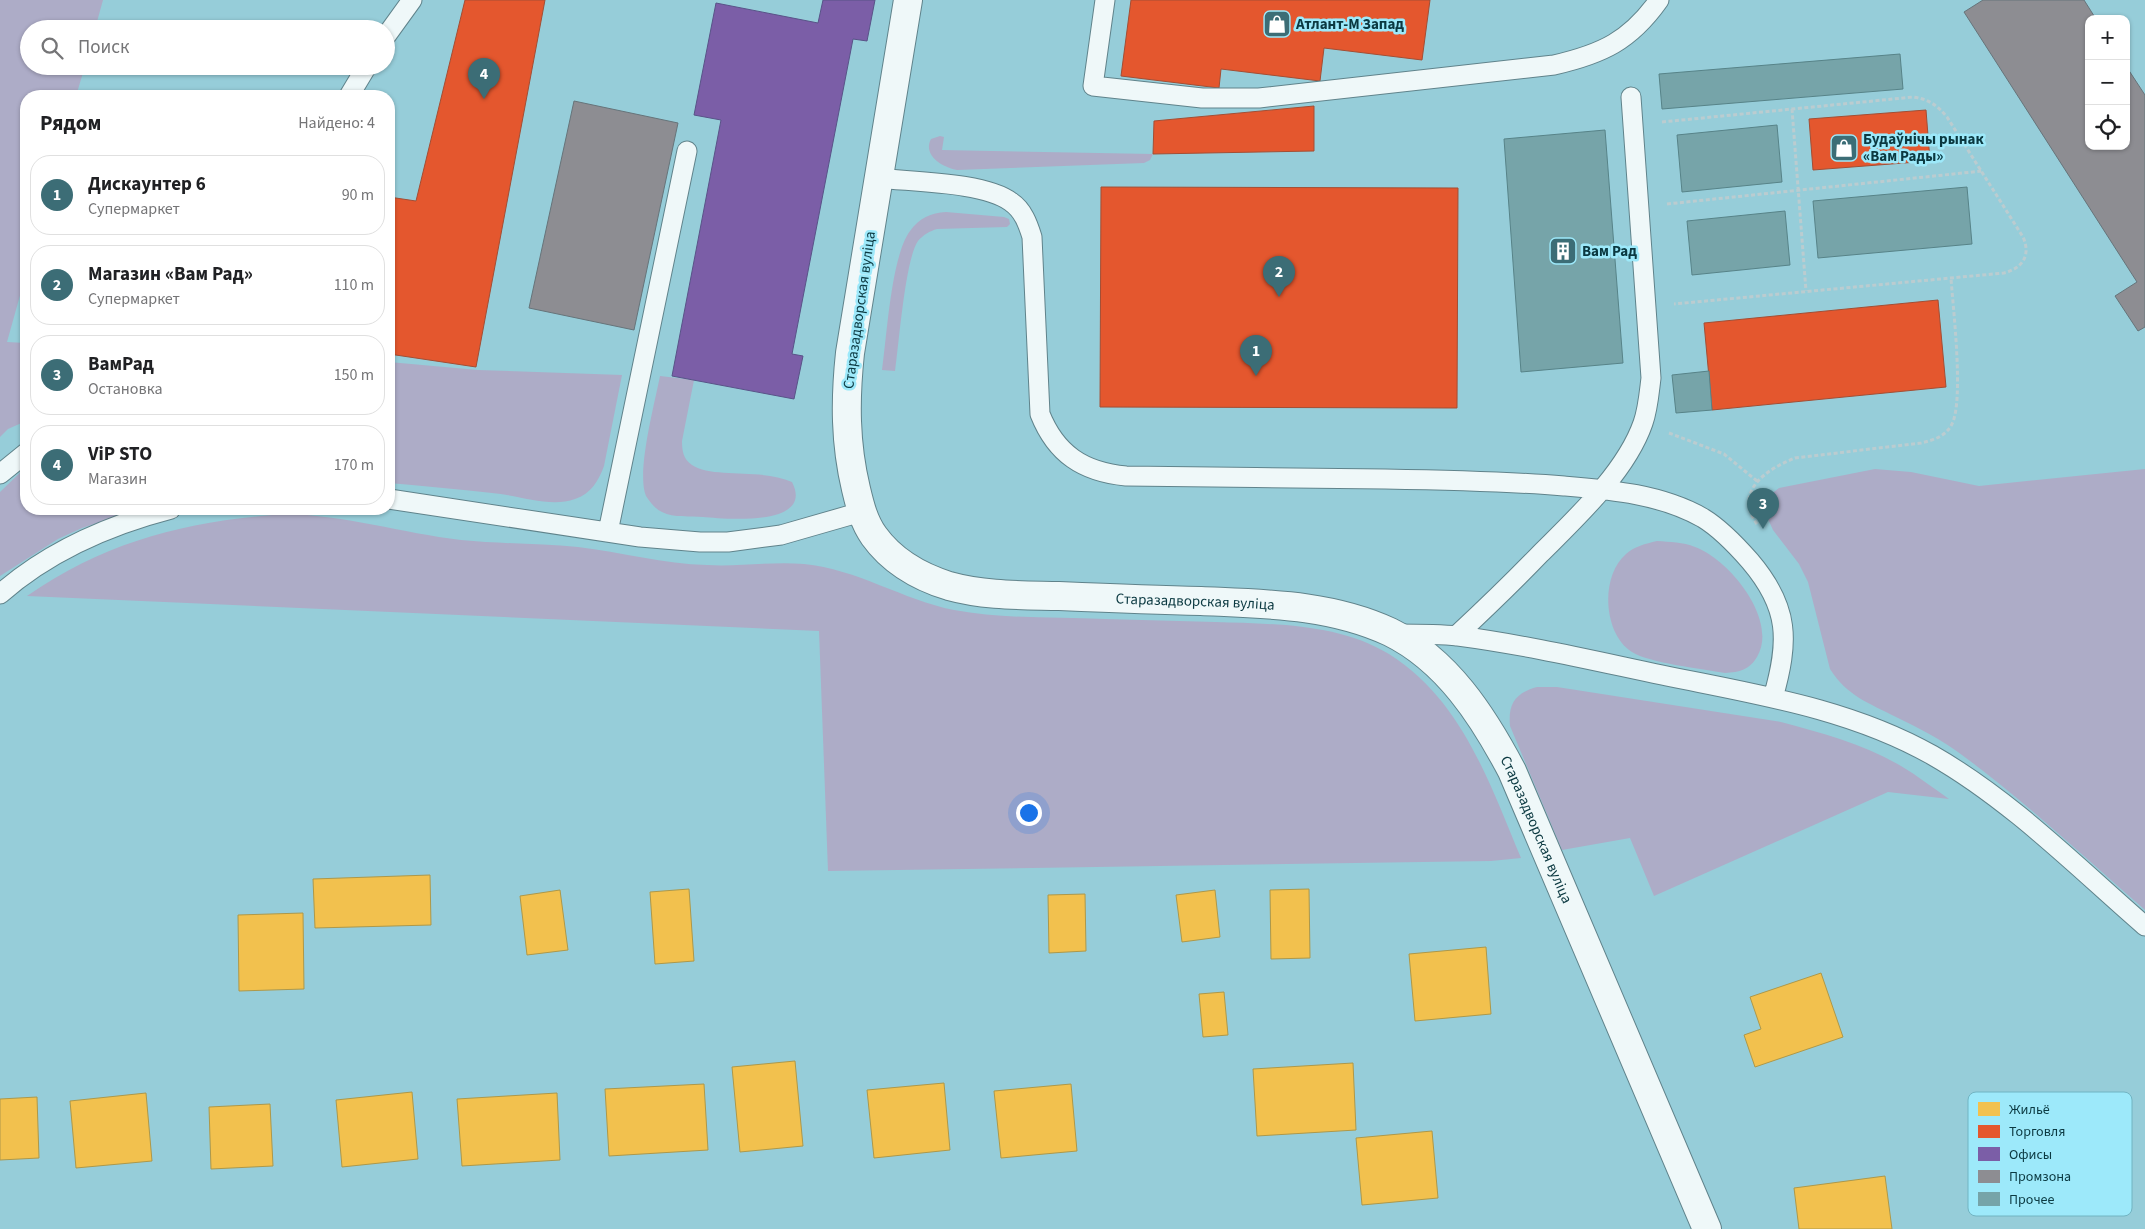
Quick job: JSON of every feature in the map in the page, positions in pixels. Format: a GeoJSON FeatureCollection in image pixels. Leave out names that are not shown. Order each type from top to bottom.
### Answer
{"type":"FeatureCollection","features":[{"type":"Feature","properties":{"kind":"street","name":"Старазадворская вуліца"},"geometry":{"type":"LineString","coordinates":[[908,0],[850,353],[847,382],[846,434],[849,460],[861,512],[873,535],[893,556],[919,573],[950,586],[1002,595],[1296,606],[1344,615],[1392,633],[1435,665],[1469,699],[1488,727],[1512,771],[1707,1229]]}},
{"type":"Feature","properties":{"kind":"lane"},"geometry":{"type":"LineString","coordinates":[[395,24],[412,0]]}},
{"type":"Feature","properties":{"kind":"lane"},"geometry":{"type":"LineString","coordinates":[[1105,0],[1093,86],[1222,98],[1259,98],[1562,63],[1600,52],[1620,41],[1651,11],[1659,0]]}},
{"type":"Feature","properties":{"kind":"lane"},"geometry":{"type":"LineString","coordinates":[[353,90],[362,75]]}},
{"type":"Feature","properties":{"kind":"lane"},"geometry":{"type":"LineString","coordinates":[[1456,636],[1602,490],[1632,446],[1642,424],[1651,378],[1631,97]]}},
{"type":"Feature","properties":{"kind":"lane"},"geometry":{"type":"LineString","coordinates":[[608,532],[687,151]]}},
{"type":"Feature","properties":{"kind":"lane"},"geometry":{"type":"LineString","coordinates":[[878,178],[985,190],[1005,198],[1021,211],[1032,237],[1040,414],[1054,442],[1065,454],[1094,470],[1126,476],[1442,480],[1536,484],[1602,490],[1662,501],[1703,518],[1720,530],[1754,566],[1767,584],[1777,604],[1784,625],[1785,646],[1773,698]]}},
{"type":"Feature","properties":{"kind":"lane"},"geometry":{"type":"LineString","coordinates":[[0,474],[20,457]]}},
{"type":"Feature","properties":{"kind":"lane"},"geometry":{"type":"LineString","coordinates":[[395,500],[608,532],[673,540],[728,542],[781,535],[861,512]]}},
{"type":"Feature","properties":{"kind":"lane"},"geometry":{"type":"LineString","coordinates":[[0,594],[36,566],[61,551],[93,536],[154,515]]}},
{"type":"Feature","properties":{"kind":"lane"},"geometry":{"type":"LineString","coordinates":[[1392,633],[1456,636],[1558,654],[1773,698],[1827,711],[1865,724],[1899,738],[1962,774],[1995,796],[2145,926]]}},
{"type":"Feature","properties":{"kind":"path"},"geometry":{"type":"LineString","coordinates":[[1633,125],[1913,97],[1922,98],[1939,108],[1947,117],[2024,237],[2027,252],[2025,260],[2012,271],[1646,306]]}},
{"type":"Feature","properties":{"kind":"path"},"geometry":{"type":"LineString","coordinates":[[1792,109],[1806,291]]}},
{"type":"Feature","properties":{"kind":"path"},"geometry":{"type":"LineString","coordinates":[[1639,207],[1982,171]]}},
{"type":"Feature","properties":{"kind":"path"},"geometry":{"type":"LineString","coordinates":[[1763,529],[1751,515],[1749,504],[1751,493],[1757,481],[1769,470],[1795,458],[1921,443],[1935,440],[1945,434],[1952,424],[1958,400],[1951,278]]}},
{"type":"Feature","properties":{"kind":"path"},"geometry":{"type":"LineString","coordinates":[[1642,424],[1684,437],[1724,454],[1740,465],[1757,481]]}},
{"type":"Feature","properties":{"kind":"shaded area"},"geometry":{"type":"Polygon","coordinates":[[[0,0],[103,0],[97,20],[20,20],[20,75],[82,75],[78,90],[20,90],[20,295],[7,342],[20,343],[20,424],[8,429],[0,437],[0,0]]]}},
{"type":"Feature","properties":{"kind":"shaded area"},"geometry":{"type":"Polygon","coordinates":[[[940,136],[944,137],[942,150],[1153,154],[1150,160],[1144,163],[957,170],[941,164],[929,151],[931,139],[940,136]]]}},
{"type":"Feature","properties":{"kind":"shaded area"},"geometry":{"type":"Polygon","coordinates":[[[946,212],[1004,217],[1009,219],[1010,224],[1007,227],[937,229],[918,241],[909,266],[895,371],[882,370],[894,277],[904,243],[910,231],[921,220],[930,215],[946,212]]]}},
{"type":"Feature","properties":{"kind":"shaded area"},"geometry":{"type":"Polygon","coordinates":[[[395,363],[478,370],[622,375],[604,466],[594,486],[586,494],[565,501],[545,502],[502,494],[395,484],[395,363]]]}},
{"type":"Feature","properties":{"kind":"shaded area"},"geometry":{"type":"Polygon","coordinates":[[[660,376],[694,380],[682,441],[682,448],[689,463],[712,472],[767,475],[792,482],[796,497],[791,507],[780,513],[765,517],[730,519],[667,514],[659,511],[651,503],[646,496],[643,471],[647,437],[660,376]]]}},
{"type":"Feature","properties":{"kind":"shaded area"},"geometry":{"type":"Polygon","coordinates":[[[1875,469],[1911,472],[1979,486],[2145,469],[2145,910],[1986,773],[1938,739],[1859,698],[1844,686],[1830,669],[1808,582],[1799,564],[1773,530],[1767,517],[1766,506],[1770,495],[1779,488],[1875,469]]]}},
{"type":"Feature","properties":{"kind":"shaded area"},"geometry":{"type":"Polygon","coordinates":[[[20,473],[20,515],[121,515],[82,528],[58,539],[0,576],[0,492],[20,473]]]}},
{"type":"Feature","properties":{"kind":"shaded area"},"geometry":{"type":"Polygon","coordinates":[[[307,515],[461,540],[578,547],[691,564],[804,564],[843,572],[935,605],[973,613],[1030,617],[1259,623],[1305,627],[1348,636],[1389,654],[1414,673],[1436,695],[1470,745],[1484,772],[1521,858],[1491,861],[828,871],[819,631],[27,596],[57,577],[119,547],[182,528],[249,517],[307,515]]]}},
{"type":"Feature","properties":{"kind":"shaded area"},"geometry":{"type":"Polygon","coordinates":[[[1657,541],[1686,544],[1708,554],[1735,577],[1747,593],[1756,609],[1761,626],[1762,642],[1757,657],[1747,668],[1725,673],[1677,665],[1640,656],[1622,644],[1615,632],[1608,604],[1612,576],[1618,564],[1629,551],[1657,541]]]}},
{"type":"Feature","properties":{"kind":"shaded area"},"geometry":{"type":"Polygon","coordinates":[[[1557,687],[1781,722],[1796,726],[1842,740],[1887,758],[1949,799],[1888,792],[1654,896],[1630,838],[1562,850],[1510,726],[1510,711],[1515,700],[1529,689],[1557,687]]]}},
{"type":"Feature","properties":{"kind":"building: Жильё"},"geometry":{"type":"Polygon","coordinates":[[[430,875],[431,925],[315,928],[313,879],[430,875]]]}},
{"type":"Feature","properties":{"kind":"building: Жильё"},"geometry":{"type":"Polygon","coordinates":[[[689,889],[694,961],[655,964],[650,892],[689,889]]]}},
{"type":"Feature","properties":{"kind":"building: Жильё"},"geometry":{"type":"Polygon","coordinates":[[[1309,889],[1310,958],[1271,959],[1270,890],[1309,889]]]}},
{"type":"Feature","properties":{"kind":"building: Жильё"},"geometry":{"type":"Polygon","coordinates":[[[560,890],[568,950],[527,955],[520,896],[560,890]]]}},
{"type":"Feature","properties":{"kind":"building: Жильё"},"geometry":{"type":"Polygon","coordinates":[[[1215,890],[1220,937],[1182,942],[1176,895],[1215,890]]]}},
{"type":"Feature","properties":{"kind":"building: Жильё"},"geometry":{"type":"Polygon","coordinates":[[[1085,894],[1086,951],[1049,953],[1048,895],[1085,894]]]}},
{"type":"Feature","properties":{"kind":"building: Жильё"},"geometry":{"type":"Polygon","coordinates":[[[303,913],[304,989],[239,991],[238,915],[303,913]]]}},
{"type":"Feature","properties":{"kind":"building: Жильё"},"geometry":{"type":"Polygon","coordinates":[[[1486,947],[1491,1014],[1415,1021],[1409,954],[1486,947]]]}},
{"type":"Feature","properties":{"kind":"building: Жильё"},"geometry":{"type":"Polygon","coordinates":[[[1821,973],[1843,1037],[1755,1067],[1744,1035],[1761,1029],[1750,997],[1821,973]]]}},
{"type":"Feature","properties":{"kind":"building: Жильё"},"geometry":{"type":"Polygon","coordinates":[[[1224,992],[1228,1035],[1203,1037],[1199,994],[1224,992]]]}},
{"type":"Feature","properties":{"kind":"building: Жильё"},"geometry":{"type":"Polygon","coordinates":[[[795,1061],[803,1146],[740,1152],[732,1067],[795,1061]]]}},
{"type":"Feature","properties":{"kind":"building: Жильё"},"geometry":{"type":"Polygon","coordinates":[[[1353,1063],[1356,1130],[1257,1136],[1253,1069],[1353,1063]]]}},
{"type":"Feature","properties":{"kind":"building: Жильё"},"geometry":{"type":"Polygon","coordinates":[[[944,1083],[950,1150],[874,1158],[867,1090],[944,1083]]]}},
{"type":"Feature","properties":{"kind":"building: Жильё"},"geometry":{"type":"Polygon","coordinates":[[[704,1084],[708,1150],[609,1156],[605,1089],[704,1084]]]}},
{"type":"Feature","properties":{"kind":"building: Жильё"},"geometry":{"type":"Polygon","coordinates":[[[1071,1084],[1077,1151],[1001,1158],[994,1091],[1071,1084]]]}},
{"type":"Feature","properties":{"kind":"building: Жильё"},"geometry":{"type":"Polygon","coordinates":[[[412,1092],[418,1159],[342,1167],[336,1100],[412,1092]]]}},
{"type":"Feature","properties":{"kind":"building: Жильё"},"geometry":{"type":"Polygon","coordinates":[[[146,1093],[152,1161],[76,1168],[70,1101],[146,1093]]]}},
{"type":"Feature","properties":{"kind":"building: Жильё"},"geometry":{"type":"Polygon","coordinates":[[[557,1093],[560,1160],[462,1166],[457,1099],[557,1093]]]}},
{"type":"Feature","properties":{"kind":"building: Жильё"},"geometry":{"type":"Polygon","coordinates":[[[37,1097],[39,1158],[0,1160],[0,1099],[37,1097]]]}},
{"type":"Feature","properties":{"kind":"building: Жильё"},"geometry":{"type":"Polygon","coordinates":[[[270,1104],[273,1166],[211,1169],[209,1107],[270,1104]]]}},
{"type":"Feature","properties":{"kind":"building: Жильё"},"geometry":{"type":"Polygon","coordinates":[[[1432,1131],[1438,1198],[1362,1205],[1356,1138],[1432,1131]]]}},
{"type":"Feature","properties":{"kind":"building: Жильё"},"geometry":{"type":"Polygon","coordinates":[[[1885,1176],[1892,1229],[1799,1229],[1794,1188],[1885,1176]]]}},
{"type":"Feature","properties":{"kind":"building: Торговля"},"geometry":{"type":"Polygon","coordinates":[[[465,0],[545,0],[476,367],[395,355],[395,198],[416,201],[465,0]]]}},
{"type":"Feature","properties":{"kind":"building: Торговля","name":"Атлант-М Запад"},"geometry":{"type":"Polygon","coordinates":[[[1131,0],[1430,0],[1422,60],[1324,48],[1320,81],[1221,69],[1219,88],[1121,76],[1131,0]]]}},
{"type":"Feature","properties":{"kind":"building: Торговля"},"geometry":{"type":"Polygon","coordinates":[[[1314,106],[1314,151],[1153,154],[1154,121],[1314,106]]]}},
{"type":"Feature","properties":{"kind":"building: Торговля"},"geometry":{"type":"Polygon","coordinates":[[[1926,110],[1930,161],[1813,170],[1809,119],[1926,110]]]}},
{"type":"Feature","properties":{"kind":"building: Торговля"},"geometry":{"type":"Polygon","coordinates":[[[1101,187],[1458,188],[1457,408],[1100,407],[1101,187]]]}},
{"type":"Feature","properties":{"kind":"building: Торговля"},"geometry":{"type":"Polygon","coordinates":[[[1938,300],[1946,387],[1712,410],[1704,323],[1938,300]]]}},
{"type":"Feature","properties":{"kind":"building: Офисы"},"geometry":{"type":"Polygon","coordinates":[[[823,0],[875,0],[867,41],[853,39],[792,354],[803,356],[794,399],[672,376],[721,120],[694,115],[716,3],[818,23],[823,0]]]}},
{"type":"Feature","properties":{"kind":"building: Промзона"},"geometry":{"type":"Polygon","coordinates":[[[1983,0],[2084,0],[2093,15],[2085,15],[2085,150],[2130,150],[2130,72],[2145,95],[2145,327],[2138,331],[2115,296],[2137,282],[1964,12],[1983,0]]]}},
{"type":"Feature","properties":{"kind":"building: Промзона"},"geometry":{"type":"Polygon","coordinates":[[[574,101],[678,123],[634,330],[529,308],[574,101]]]}},
{"type":"Feature","properties":{"kind":"building: Прочее"},"geometry":{"type":"Polygon","coordinates":[[[1900,54],[1903,89],[1662,109],[1659,74],[1900,54]]]}},
{"type":"Feature","properties":{"kind":"building: Прочее"},"geometry":{"type":"Polygon","coordinates":[[[1777,125],[1782,182],[1682,192],[1677,135],[1777,125]]]}},
{"type":"Feature","properties":{"kind":"building: Прочее","name":"Вам Рад"},"geometry":{"type":"Polygon","coordinates":[[[1605,130],[1623,363],[1521,372],[1504,139],[1605,130]]]}},
{"type":"Feature","properties":{"kind":"building: Прочее"},"geometry":{"type":"Polygon","coordinates":[[[1967,187],[1972,244],[1818,258],[1813,201],[1967,187]]]}},
{"type":"Feature","properties":{"kind":"building: Прочее"},"geometry":{"type":"Polygon","coordinates":[[[1785,211],[1790,265],[1692,275],[1687,221],[1785,211]]]}},
{"type":"Feature","properties":{"kind":"building: Прочее"},"geometry":{"type":"Polygon","coordinates":[[[1709,371],[1712,410],[1676,413],[1672,375],[1709,371]]]}},
{"type":"Feature","properties":{"kind":"place","name":"Атлант-М Запад"},"geometry":{"type":"Point","coordinates":[1277,24]}},
{"type":"Feature","properties":{"kind":"place","name":"ViP STO"},"geometry":{"type":"Point","coordinates":[484,99]}},
{"type":"Feature","properties":{"kind":"place","name":"Будаўнічы рынак «Вам Рады»"},"geometry":{"type":"Point","coordinates":[1844,148]}},
{"type":"Feature","properties":{"kind":"place","name":"Вам Рад"},"geometry":{"type":"Point","coordinates":[1563,251]}},
{"type":"Feature","properties":{"kind":"place","name":"Магазин «Вам Рад»"},"geometry":{"type":"Point","coordinates":[1279,297]}},
{"type":"Feature","properties":{"kind":"place","name":"Дискаунтер 6"},"geometry":{"type":"Point","coordinates":[1256,376]}},
{"type":"Feature","properties":{"kind":"place","name":"ВамРад"},"geometry":{"type":"Point","coordinates":[1763,529]}}]}
